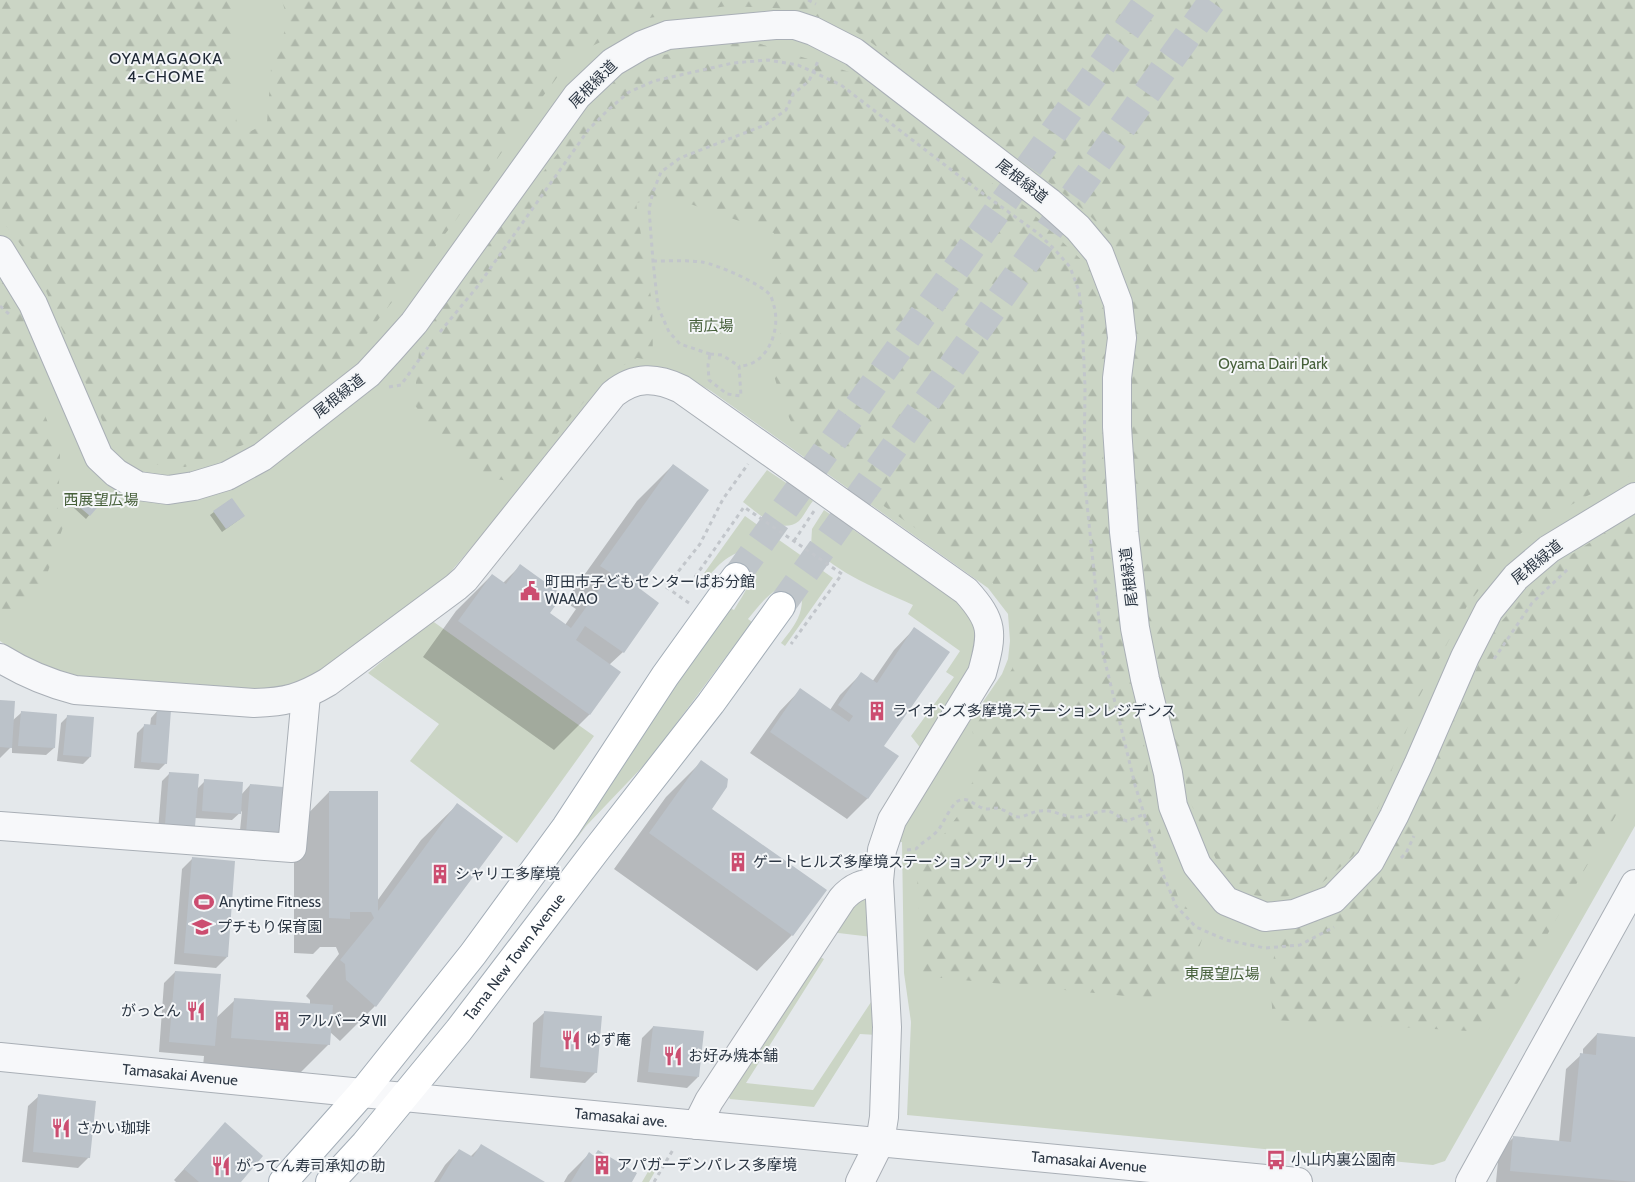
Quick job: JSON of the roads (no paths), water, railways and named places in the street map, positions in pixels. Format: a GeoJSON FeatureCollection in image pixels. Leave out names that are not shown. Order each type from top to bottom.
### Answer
{"type":"FeatureCollection","features":[{"type":"Feature","properties":{"kind":"main road"},"geometry":{"type":"LineString","coordinates":[[283,1182],[362,1093],[473,954],[566,827],[665,676],[736,577]]}},
{"type":"Feature","properties":{"kind":"main road","name":"Tama New Town Avenue"},"geometry":{"type":"LineString","coordinates":[[330,1182],[459,1030],[712,703],[781,606]]}},
{"type":"Feature","properties":{"kind":"street","name":"尾根緑道"},"geometry":{"type":"LineString","coordinates":[[0,250],[33,304],[98,457],[116,473],[138,486],[168,490],[194,486],[227,476],[262,457],[368,374],[414,322],[577,96],[613,62],[642,44],[668,35],[775,25],[795,25],[833,40],[854,52],[1049,202],[1078,228],[1099,253],[1118,303],[1122,338],[1117,378],[1117,427],[1124,532],[1135,628],[1174,806],[1197,865],[1226,901],[1265,917],[1294,914],[1333,899],[1370,861],[1394,816],[1465,657],[1489,610],[1516,576],[1549,549],[1635,497]]}},
{"type":"Feature","properties":{"kind":"street"},"geometry":{"type":"LineString","coordinates":[[0,658],[36,677],[76,690],[254,703],[280,702],[306,695],[328,682],[456,587],[614,394],[622,387],[646,380],[657,380],[667,382],[687,393],[966,591],[980,607],[988,624],[988,648],[982,673],[892,820],[882,850],[879,881],[887,1027],[884,1117],[880,1142],[860,1182]]}},
{"type":"Feature","properties":{"kind":"street"},"geometry":{"type":"LineString","coordinates":[[0,826],[292,848],[306,695]]}},
{"type":"Feature","properties":{"kind":"street"},"geometry":{"type":"LineString","coordinates":[[697,1125],[709,1100],[842,899],[856,886],[879,881]]}},
{"type":"Feature","properties":{"kind":"street"},"geometry":{"type":"LineString","coordinates":[[1470,1182],[1635,884]]}},
{"type":"Feature","properties":{"kind":"street","name":"Tamasakai Avenue"},"geometry":{"type":"LineString","coordinates":[[0,1057],[362,1093]]}},
{"type":"Feature","properties":{"kind":"street","name":"Tamasakai ave."},"geometry":{"type":"LineString","coordinates":[[362,1093],[880,1142]]}},
{"type":"Feature","properties":{"kind":"street","name":"Tamasakai Avenue"},"geometry":{"type":"LineString","coordinates":[[880,1142],[1298,1182]]}},
{"type":"Feature","properties":{"kind":"tunnel"},"geometry":{"type":"LineString","coordinates":[[736,577],[1148,0]]}},
{"type":"Feature","properties":{"kind":"tunnel"},"geometry":{"type":"LineString","coordinates":[[781,606],[1213,0]]}},
{"type":"Feature","properties":{"kind":"place","name":"町田市子どもセンターぱお分館 WAAAO"},"geometry":{"type":"Point","coordinates":[530,591]}},
{"type":"Feature","properties":{"kind":"place","name":"ライオンズ多摩境ステーションレジデンス"},"geometry":{"type":"Point","coordinates":[877,711]}},
{"type":"Feature","properties":{"kind":"place","name":"ゲートヒルズ多摩境ステーションアリーナ"},"geometry":{"type":"Point","coordinates":[738,862]}},
{"type":"Feature","properties":{"kind":"place","name":"シャリエ多摩境"},"geometry":{"type":"Point","coordinates":[440,874]}},
{"type":"Feature","properties":{"kind":"place","name":"Anytime Fitness"},"geometry":{"type":"Point","coordinates":[204,902]}},
{"type":"Feature","properties":{"kind":"place","name":"プチもり保育園"},"geometry":{"type":"Point","coordinates":[202,927]}},
{"type":"Feature","properties":{"kind":"place","name":"がっとん"},"geometry":{"type":"Point","coordinates":[196,1011]}},
{"type":"Feature","properties":{"kind":"place","name":"アルバータⅦ"},"geometry":{"type":"Point","coordinates":[282,1021]}},
{"type":"Feature","properties":{"kind":"place","name":"ゆず庵"},"geometry":{"type":"Point","coordinates":[571,1040]}},
{"type":"Feature","properties":{"kind":"place","name":"お好み焼本舗"},"geometry":{"type":"Point","coordinates":[673,1056]}},
{"type":"Feature","properties":{"kind":"place","name":"さかい珈琲"},"geometry":{"type":"Point","coordinates":[61,1128]}},
{"type":"Feature","properties":{"kind":"place","name":"小山内裏公園南"},"geometry":{"type":"Point","coordinates":[1276,1160]}},
{"type":"Feature","properties":{"kind":"place","name":"アパガーデンパレス多摩境"},"geometry":{"type":"Point","coordinates":[602,1165]}},
{"type":"Feature","properties":{"kind":"place","name":"がってん寿司承知の助"},"geometry":{"type":"Point","coordinates":[221,1166]}},
{"type":"Feature","properties":{"kind":"district","name":"OYAMAGAOKA 4-CHOME"},"geometry":{"type":"Point","coordinates":[166,67]}},
{"type":"Feature","properties":{"kind":"park label","name":"南広場"},"geometry":{"type":"Point","coordinates":[711,326]}},
{"type":"Feature","properties":{"kind":"park label","name":"Oyama Dairi Park"},"geometry":{"type":"Point","coordinates":[1273,364]}},
{"type":"Feature","properties":{"kind":"park label","name":"西展望広場"},"geometry":{"type":"Point","coordinates":[101,500]}},
{"type":"Feature","properties":{"kind":"park label","name":"東展望広場"},"geometry":{"type":"Point","coordinates":[1222,974]}}]}
